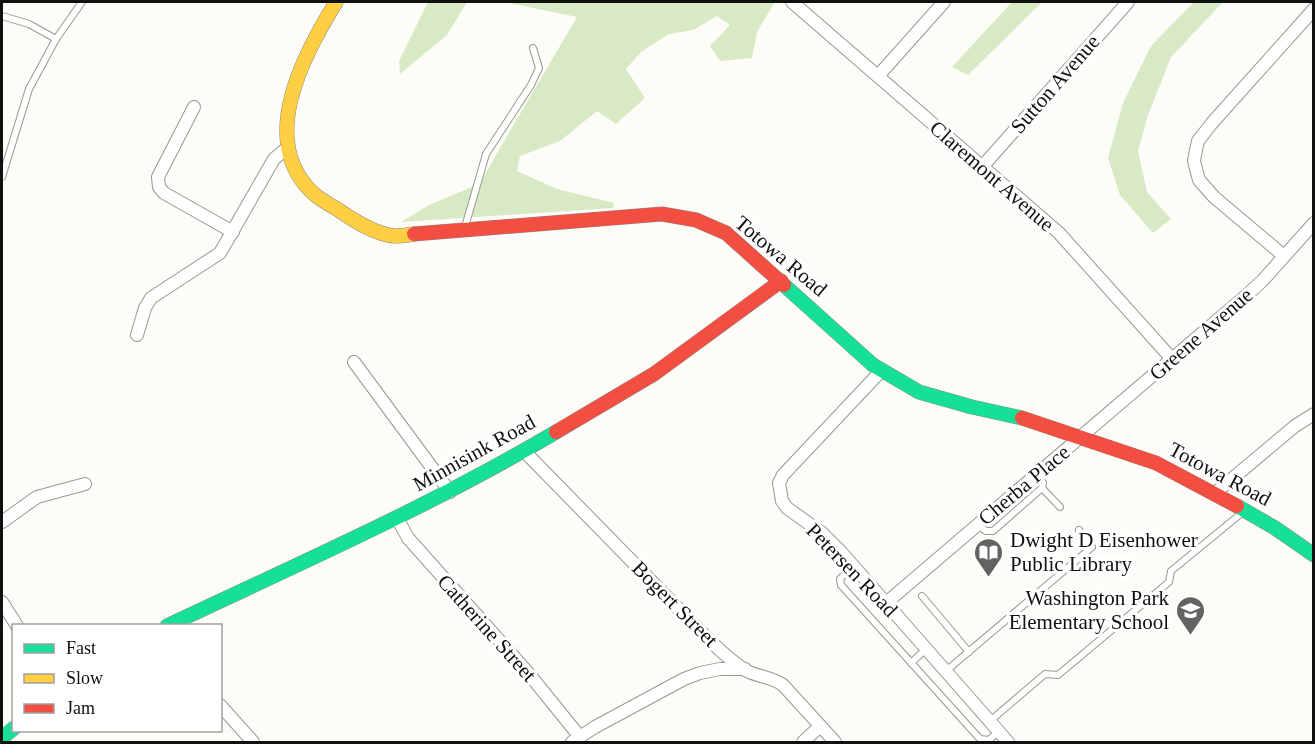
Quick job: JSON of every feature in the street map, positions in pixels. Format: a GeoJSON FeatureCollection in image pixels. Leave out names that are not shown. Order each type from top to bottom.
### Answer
{"type":"FeatureCollection","features":[{"type":"Feature","properties":{"kind":"main road","name":"Totowa Road"},"geometry":{"type":"LineString","coordinates":[[336,2],[318,29],[294,83],[285,122],[288,147],[297,172],[305,186],[332,208],[384,234],[410,235],[662,214],[684,216],[726,233],[873,365],[919,392],[1022,418],[1156,463],[1245,510],[1312,553]]}},
{"type":"Feature","properties":{"kind":"main road","name":"Minnisink Road"},"geometry":{"type":"LineString","coordinates":[[170,624],[397,518],[524,451],[677,359],[781,281]]}},
{"type":"Feature","properties":{"kind":"street"},"geometry":{"type":"LineString","coordinates":[[878,76],[944,2]]}},
{"type":"Feature","properties":{"kind":"street","name":"Sutton Avenue"},"geometry":{"type":"LineString","coordinates":[[982,167],[1128,2]]}},
{"type":"Feature","properties":{"kind":"street","name":"Claremont Avenue"},"geometry":{"type":"LineString","coordinates":[[795,4],[1059,233],[1172,359]]}},
{"type":"Feature","properties":{"kind":"street"},"geometry":{"type":"LineString","coordinates":[[1284,256],[1205,188],[1196,171],[1196,150],[1198,141],[1212,123],[1314,9]]}},
{"type":"Feature","properties":{"kind":"street"},"geometry":{"type":"LineString","coordinates":[[194,107],[158,177],[159,187],[164,193],[233,232]]}},
{"type":"Feature","properties":{"kind":"street"},"geometry":{"type":"LineString","coordinates":[[137,335],[145,308],[152,298],[220,253],[274,159],[288,147]]}},
{"type":"Feature","properties":{"kind":"street","name":"Greene Avenue"},"geometry":{"type":"LineString","coordinates":[[1080,437],[1263,280],[1314,223]]}},
{"type":"Feature","properties":{"kind":"street"},"geometry":{"type":"LineString","coordinates":[[354,362],[450,492]]}},
{"type":"Feature","properties":{"kind":"street","name":"Petersen Road"},"geometry":{"type":"LineString","coordinates":[[882,370],[783,475],[779,483],[782,501],[787,508],[822,533],[853,566],[1008,742]]}},
{"type":"Feature","properties":{"kind":"street"},"geometry":{"type":"LineString","coordinates":[[1215,493],[1295,426],[1314,414]]}},
{"type":"Feature","properties":{"kind":"street","name":"Cherba Place"},"geometry":{"type":"LineString","coordinates":[[885,603],[1080,437]]}},
{"type":"Feature","properties":{"kind":"street","name":"Bogert Street"},"geometry":{"type":"LineString","coordinates":[[524,451],[709,640],[744,669],[775,679],[783,685],[835,742]]}},
{"type":"Feature","properties":{"kind":"street"},"geometry":{"type":"LineString","coordinates":[[2,522],[37,497],[85,484]]}},
{"type":"Feature","properties":{"kind":"street","name":"Catherine Street"},"geometry":{"type":"LineString","coordinates":[[397,518],[408,538],[529,674],[576,740]]}},
{"type":"Feature","properties":{"kind":"street"},"geometry":{"type":"LineString","coordinates":[[2,602],[16,624]]}},
{"type":"Feature","properties":{"kind":"street"},"geometry":{"type":"LineString","coordinates":[[576,740],[684,679],[720,669],[744,669]]}},
{"type":"Feature","properties":{"kind":"street"},"geometry":{"type":"LineString","coordinates":[[222,707],[254,742]]}},
{"type":"Feature","properties":{"kind":"street"},"geometry":{"type":"LineString","coordinates":[[803,742],[820,726]]}},
{"type":"Feature","properties":{"kind":"lane"},"geometry":{"type":"LineString","coordinates":[[2,177],[29,89],[57,39],[82,2]]}},
{"type":"Feature","properties":{"kind":"lane"},"geometry":{"type":"LineString","coordinates":[[2,16],[29,24],[57,39]]}},
{"type":"Feature","properties":{"kind":"lane"},"geometry":{"type":"LineString","coordinates":[[464,231],[486,154],[539,68],[533,48]]}},
{"type":"Feature","properties":{"kind":"lane"},"geometry":{"type":"LineString","coordinates":[[977,525],[986,531],[993,531],[1042,488],[1043,483],[1037,474]]}},
{"type":"Feature","properties":{"kind":"lane"},"geometry":{"type":"LineString","coordinates":[[1042,488],[1060,507]]}},
{"type":"Feature","properties":{"kind":"lane"},"geometry":{"type":"LineString","coordinates":[[990,722],[1045,674],[1058,675],[1169,582],[1171,571],[1245,510]]}},
{"type":"Feature","properties":{"kind":"lane"},"geometry":{"type":"LineString","coordinates":[[946,671],[1092,547],[1079,530]]}},
{"type":"Feature","properties":{"kind":"lane"},"geometry":{"type":"LineString","coordinates":[[853,566],[840,579],[841,585],[980,739],[989,740],[999,732]]}},
{"type":"Feature","properties":{"kind":"lane"},"geometry":{"type":"LineString","coordinates":[[922,596],[969,652]]}},
{"type":"Feature","properties":{"kind":"lane"},"geometry":{"type":"LineString","coordinates":[[912,663],[926,649]]}},
{"type":"Feature","properties":{"kind":"green space"},"geometry":{"type":"Polygon","coordinates":[[[428,2],[467,2],[447,35],[400,74],[399,61],[428,2]]]}},
{"type":"Feature","properties":{"kind":"green space"},"geometry":{"type":"Polygon","coordinates":[[[505,2],[775,2],[757,32],[752,58],[720,61],[710,46],[730,25],[717,16],[693,30],[669,34],[641,52],[626,69],[645,98],[616,124],[597,111],[560,141],[520,156],[517,171],[557,189],[614,203],[613,208],[401,222],[429,205],[479,184],[577,17],[505,2]]]}},
{"type":"Feature","properties":{"kind":"green space"},"geometry":{"type":"Polygon","coordinates":[[[1012,2],[1042,2],[968,75],[952,67],[1012,2]]]}},
{"type":"Feature","properties":{"kind":"green space"},"geometry":{"type":"Polygon","coordinates":[[[1194,2],[1223,2],[1171,57],[1148,115],[1138,151],[1147,192],[1171,219],[1153,233],[1120,195],[1108,158],[1123,103],[1151,46],[1194,2]]]}},
{"type":"Feature","properties":{"kind":"traffic: fast"},"geometry":{"type":"LineString","coordinates":[[784,285],[873,365],[919,392],[1022,418]]}},
{"type":"Feature","properties":{"kind":"traffic: fast"},"geometry":{"type":"LineString","coordinates":[[171,624],[413,510],[556,432]]}},
{"type":"Feature","properties":{"kind":"traffic: fast"},"geometry":{"type":"LineString","coordinates":[[1237,506],[1275,528],[1314,555]]}},
{"type":"Feature","properties":{"kind":"traffic: fast"},"geometry":{"type":"LineString","coordinates":[[2,738],[12,730]]}},
{"type":"Feature","properties":{"kind":"traffic: slow"},"geometry":{"type":"LineString","coordinates":[[336,2],[311,47],[291,98],[287,124],[288,149],[297,173],[314,194],[357,222],[380,233],[395,236],[414,234]]}},
{"type":"Feature","properties":{"kind":"traffic: jam"},"geometry":{"type":"LineString","coordinates":[[414,234],[662,214],[696,220],[726,233],[784,285]]}},
{"type":"Feature","properties":{"kind":"traffic: jam"},"geometry":{"type":"LineString","coordinates":[[556,432],[654,374],[781,281]]}},
{"type":"Feature","properties":{"kind":"traffic: jam"},"geometry":{"type":"LineString","coordinates":[[1022,418],[1156,463],[1237,506]]}},
{"type":"Feature","properties":{"kind":"place","name":"Dwight D Eisenhower Public Library"},"geometry":{"type":"Point","coordinates":[989,578]}},
{"type":"Feature","properties":{"kind":"place","name":"Washington Park Elementary School"},"geometry":{"type":"Point","coordinates":[1190,636]}}]}
